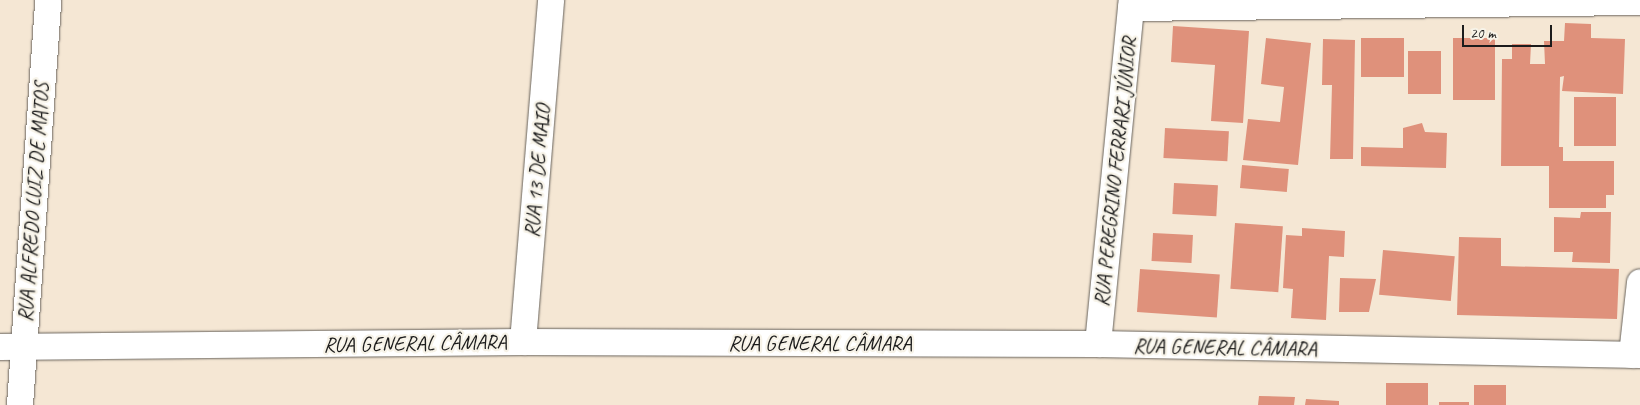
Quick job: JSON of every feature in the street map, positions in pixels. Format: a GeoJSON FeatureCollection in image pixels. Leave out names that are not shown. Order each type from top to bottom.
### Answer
{"type":"FeatureCollection","features":[{"type":"Feature","properties":{"kind":"street","name":"RUA ALFREDO LUIZ DE MATOS"},"geometry":{"type":"LineString","coordinates":[[20,405],[11,346],[48,0]]}},
{"type":"Feature","properties":{"kind":"street","name":"RUA 13 DE MAIO"},"geometry":{"type":"LineString","coordinates":[[524,342],[551,0]]}},
{"type":"Feature","properties":{"kind":"street"},"geometry":{"type":"LineString","coordinates":[[1131,4],[1640,2]]}},
{"type":"Feature","properties":{"kind":"street","name":"RUA PEREGRINO FERRARI JÚNIOR"},"geometry":{"type":"LineString","coordinates":[[1098,344],[1131,4]]}},
{"type":"Feature","properties":{"kind":"street"},"geometry":{"type":"LineString","coordinates":[[1636,355],[1640,282]]}},
{"type":"Feature","properties":{"kind":"street","name":"RUA GENERAL CÂMARA"},"geometry":{"type":"LineString","coordinates":[[11,346],[524,342],[1098,344],[1636,355]]}},
{"type":"Feature","properties":{"kind":"building"},"geometry":{"type":"Polygon","coordinates":[[[1565,23],[1591,24],[1591,38],[1625,39],[1623,94],[1562,91],[1564,76],[1560,77],[1559,147],[1563,147],[1563,161],[1614,161],[1614,195],[1606,195],[1606,208],[1549,208],[1549,166],[1501,166],[1502,59],[1512,59],[1512,44],[1531,44],[1530,64],[1545,64],[1544,41],[1564,41],[1565,23]]]}},
{"type":"Feature","properties":{"kind":"building"},"geometry":{"type":"Polygon","coordinates":[[[1173,26],[1249,31],[1243,123],[1211,121],[1215,65],[1171,62],[1173,26]]]}},
{"type":"Feature","properties":{"kind":"building"},"geometry":{"type":"Polygon","coordinates":[[[1266,38],[1311,43],[1298,165],[1243,160],[1248,119],[1280,122],[1284,87],[1261,84],[1266,38]]]}},
{"type":"Feature","properties":{"kind":"building"},"geometry":{"type":"Polygon","coordinates":[[[1361,38],[1404,38],[1404,77],[1361,77],[1361,38]]]}},
{"type":"Feature","properties":{"kind":"building"},"geometry":{"type":"Polygon","coordinates":[[[1453,38],[1495,38],[1495,100],[1453,100],[1453,38]]]}},
{"type":"Feature","properties":{"kind":"building"},"geometry":{"type":"Polygon","coordinates":[[[1323,39],[1355,40],[1353,159],[1330,159],[1332,85],[1322,85],[1323,39]]]}},
{"type":"Feature","properties":{"kind":"building"},"geometry":{"type":"Polygon","coordinates":[[[1408,51],[1441,51],[1441,94],[1408,94],[1408,51]]]}},
{"type":"Feature","properties":{"kind":"building"},"geometry":{"type":"Polygon","coordinates":[[[1574,97],[1616,97],[1616,146],[1574,146],[1574,97]]]}},
{"type":"Feature","properties":{"kind":"building"},"geometry":{"type":"Polygon","coordinates":[[[1422,123],[1425,132],[1447,133],[1446,168],[1361,166],[1361,147],[1403,148],[1403,128],[1422,123]]]}},
{"type":"Feature","properties":{"kind":"building"},"geometry":{"type":"Polygon","coordinates":[[[1165,128],[1229,131],[1227,161],[1163,158],[1165,128]]]}},
{"type":"Feature","properties":{"kind":"building"},"geometry":{"type":"Polygon","coordinates":[[[1242,165],[1289,169],[1287,192],[1240,188],[1242,165]]]}},
{"type":"Feature","properties":{"kind":"building"},"geometry":{"type":"Polygon","coordinates":[[[1174,183],[1218,185],[1216,216],[1172,214],[1174,183]]]}},
{"type":"Feature","properties":{"kind":"building"},"geometry":{"type":"Polygon","coordinates":[[[1581,212],[1611,212],[1610,263],[1572,262],[1573,252],[1554,252],[1554,217],[1580,218],[1581,212]]]}},
{"type":"Feature","properties":{"kind":"building"},"geometry":{"type":"Polygon","coordinates":[[[1235,223],[1283,226],[1278,292],[1230,289],[1235,223]]]}},
{"type":"Feature","properties":{"kind":"building"},"geometry":{"type":"Polygon","coordinates":[[[1302,228],[1345,231],[1344,257],[1329,256],[1326,320],[1291,318],[1293,289],[1283,288],[1286,235],[1302,236],[1302,228]]]}},
{"type":"Feature","properties":{"kind":"building"},"geometry":{"type":"Polygon","coordinates":[[[1153,233],[1193,235],[1191,263],[1152,261],[1153,233]]]}},
{"type":"Feature","properties":{"kind":"building"},"geometry":{"type":"Polygon","coordinates":[[[1459,237],[1501,238],[1501,266],[1619,269],[1617,319],[1457,315],[1459,237]]]}},
{"type":"Feature","properties":{"kind":"building"},"geometry":{"type":"Polygon","coordinates":[[[1383,250],[1455,256],[1451,301],[1379,295],[1383,250]]]}},
{"type":"Feature","properties":{"kind":"building"},"geometry":{"type":"Polygon","coordinates":[[[1140,269],[1220,275],[1217,317],[1137,312],[1140,269]]]}},
{"type":"Feature","properties":{"kind":"building"},"geometry":{"type":"Polygon","coordinates":[[[1340,278],[1376,279],[1369,312],[1339,312],[1340,278]]]}},
{"type":"Feature","properties":{"kind":"building"},"geometry":{"type":"Polygon","coordinates":[[[1386,383],[1428,383],[1428,405],[1386,405],[1386,383]]]}},
{"type":"Feature","properties":{"kind":"building"},"geometry":{"type":"Polygon","coordinates":[[[1474,385],[1506,385],[1506,405],[1474,405],[1474,385]]]}},
{"type":"Feature","properties":{"kind":"building"},"geometry":{"type":"Polygon","coordinates":[[[1259,396],[1295,397],[1294,405],[1258,405],[1259,396]]]}},
{"type":"Feature","properties":{"kind":"building"},"geometry":{"type":"Polygon","coordinates":[[[1306,399],[1339,401],[1339,405],[1305,405],[1306,399]]]}},
{"type":"Feature","properties":{"kind":"building"},"geometry":{"type":"Polygon","coordinates":[[[1439,402],[1469,402],[1469,405],[1439,405],[1439,402]]]}}]}
